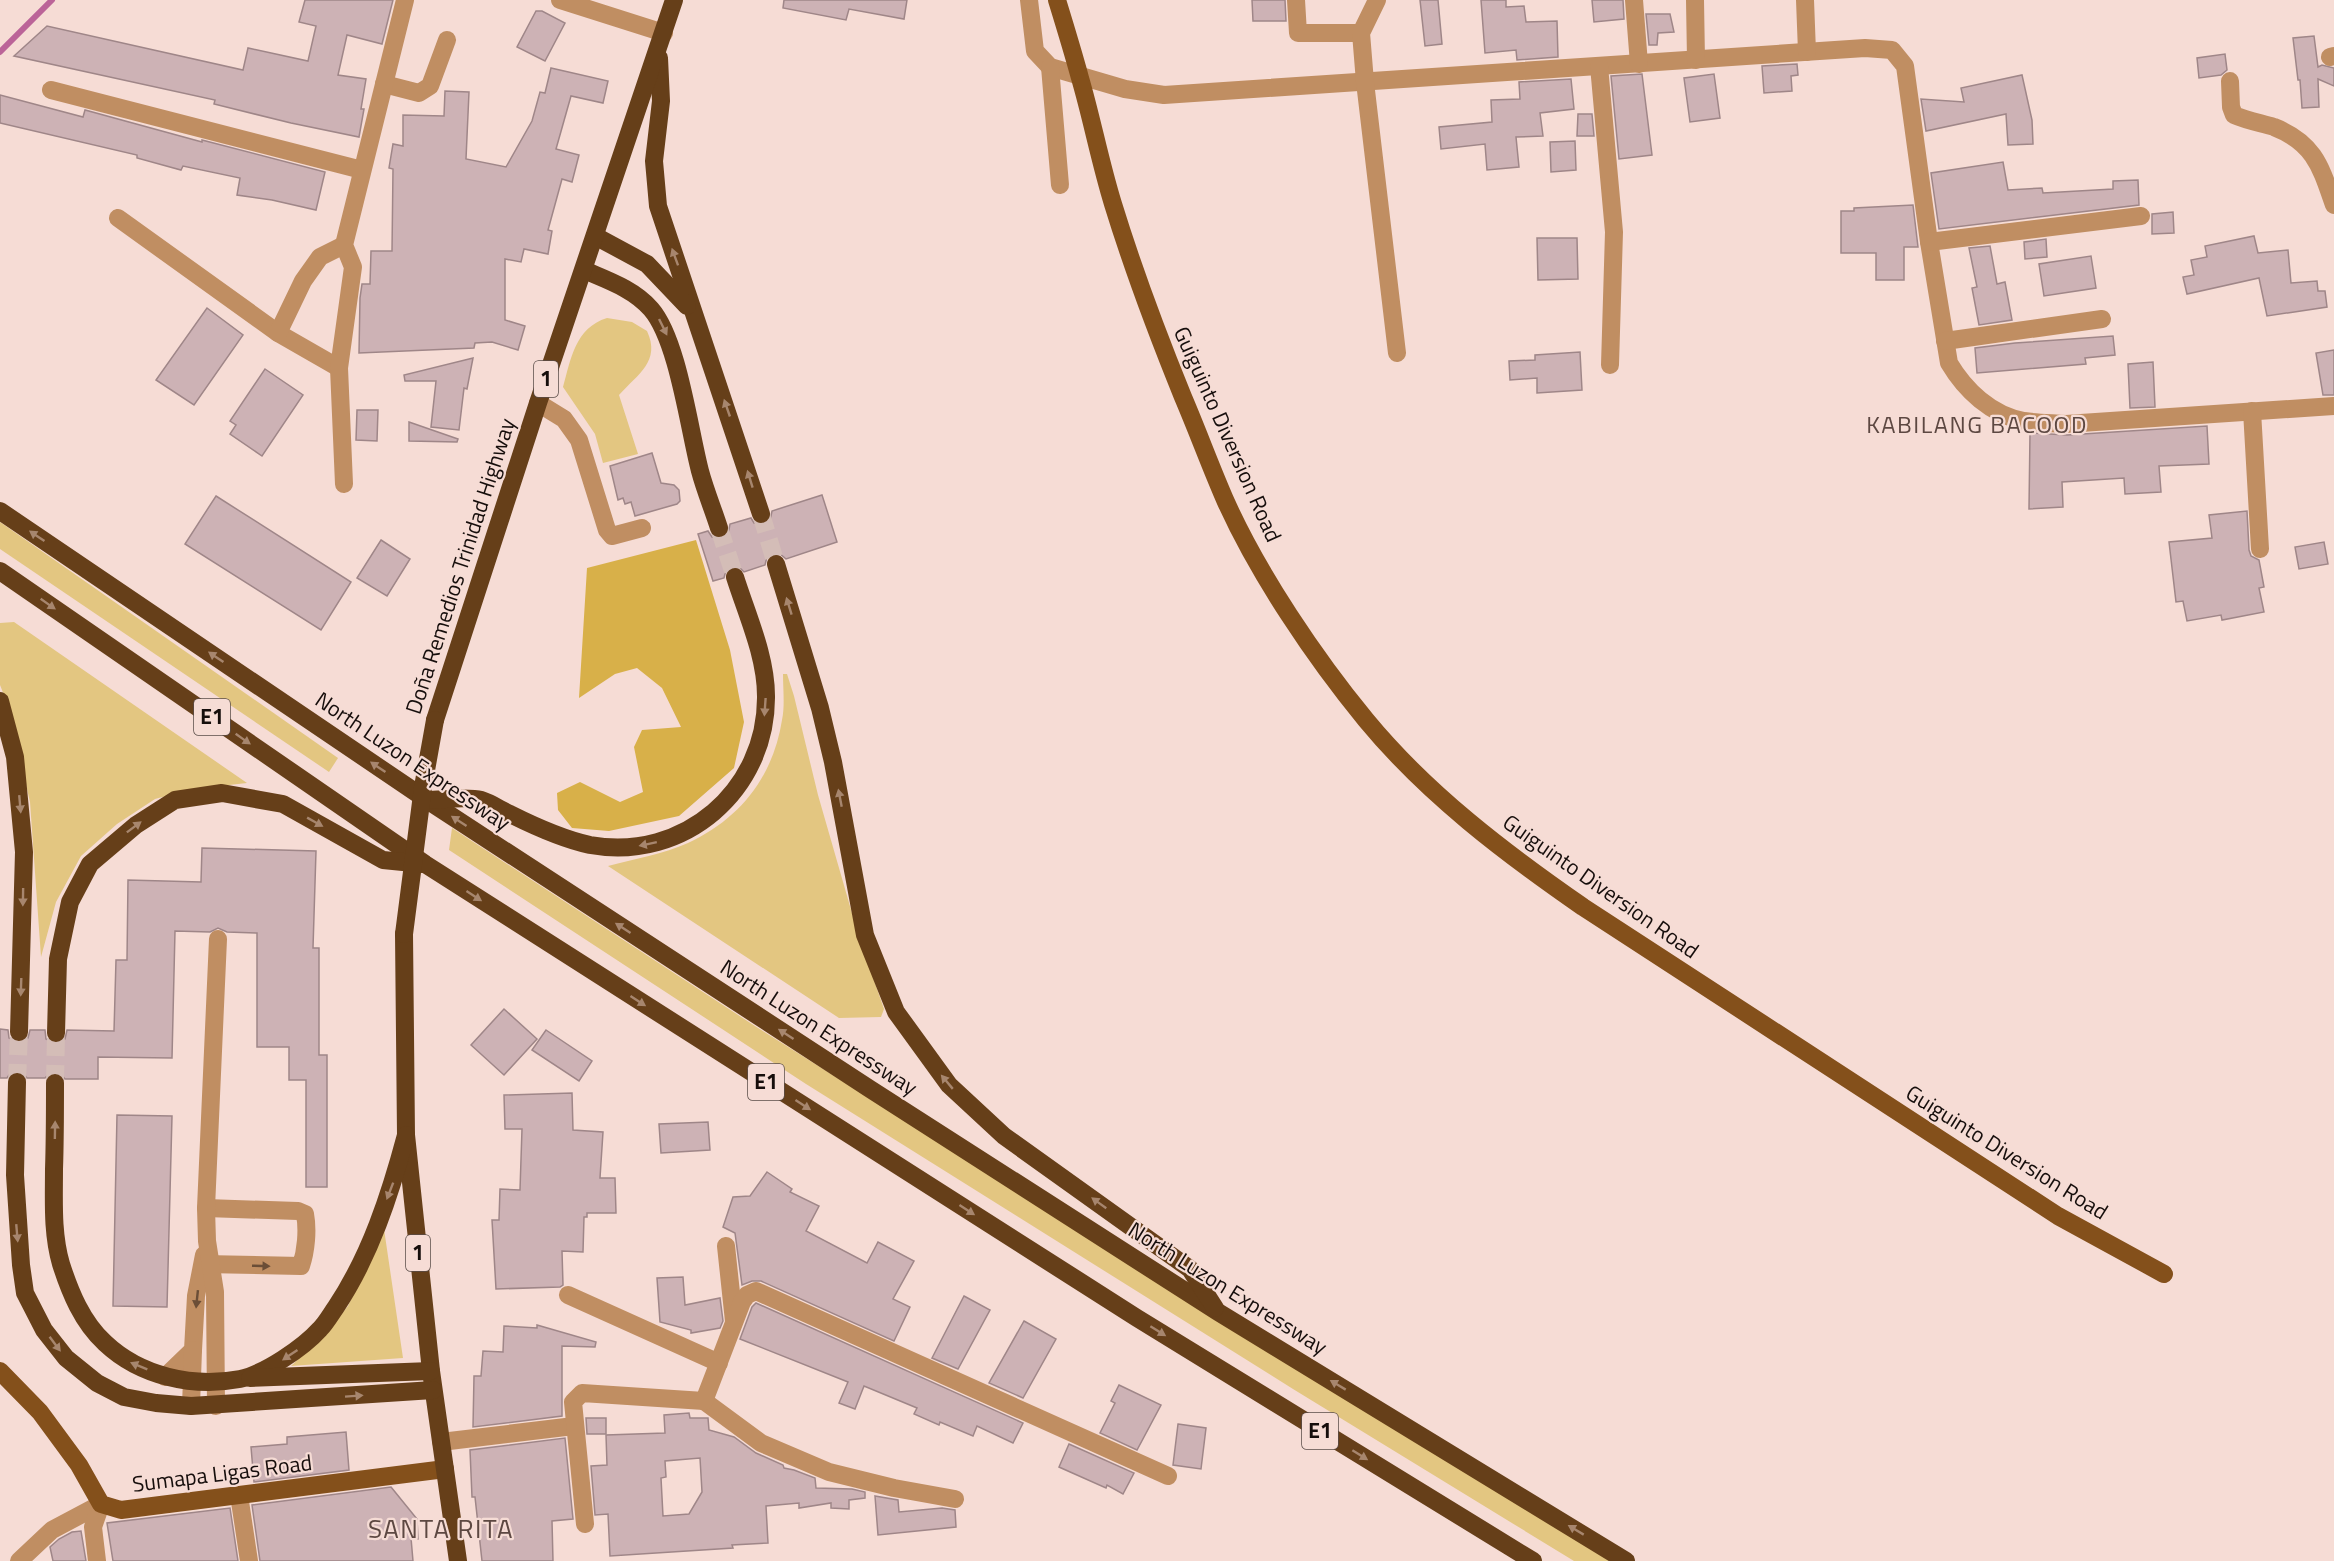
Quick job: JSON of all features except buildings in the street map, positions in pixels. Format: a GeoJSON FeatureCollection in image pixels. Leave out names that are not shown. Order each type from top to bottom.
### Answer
{"type":"FeatureCollection","features":[{"type":"Feature","properties":{"kind":"highway","name":"Doña Remedios Trinidad Highway"},"geometry":{"type":"LineString","coordinates":[[458,1561],[432,1381],[406,1135],[404,934],[418,821],[435,720],[538,403],[674,0]]}},
{"type":"Feature","properties":{"kind":"highway"},"geometry":{"type":"LineString","coordinates":[[661,40],[661,101],[654,146],[658,206],[761,514]]}},
{"type":"Feature","properties":{"kind":"highway"},"geometry":{"type":"LineString","coordinates":[[594,236],[647,264],[692,312]]}},
{"type":"Feature","properties":{"kind":"highway"},"geometry":{"type":"LineString","coordinates":[[584,270],[636,295],[660,321],[674,362],[700,472],[719,528]]}},
{"type":"Feature","properties":{"kind":"highway","name":"North Luzon Expressway"},"geometry":{"type":"LineString","coordinates":[[0,511],[427,800],[860,1083],[1218,1312],[1626,1561]]}},
{"type":"Feature","properties":{"kind":"highway"},"geometry":{"type":"LineString","coordinates":[[776,564],[831,752],[865,935],[896,1012],[949,1085],[1004,1136],[1190,1269],[1218,1312]]}},
{"type":"Feature","properties":{"kind":"highway","name":"E1"},"geometry":{"type":"LineString","coordinates":[[0,571],[425,864],[1127,1312],[1533,1561]]}},
{"type":"Feature","properties":{"kind":"highway"},"geometry":{"type":"LineString","coordinates":[[427,800],[480,800],[556,835],[607,847],[641,846],[655,843],[697,825],[724,803],[744,778],[757,750],[764,722],[766,693],[763,670],[735,577]]}},
{"type":"Feature","properties":{"kind":"highway"},"geometry":{"type":"LineString","coordinates":[[0,701],[15,757],[24,852],[19,1032]]}},
{"type":"Feature","properties":{"kind":"highway"},"geometry":{"type":"LineString","coordinates":[[56,1033],[58,959],[70,902],[90,864],[136,825],[175,800],[222,793],[283,804],[383,860],[425,864]]}},
{"type":"Feature","properties":{"kind":"highway"},"geometry":{"type":"LineString","coordinates":[[17,1082],[15,1175],[20,1256],[25,1293],[44,1330],[66,1358],[96,1383],[124,1397],[156,1403],[216,1406],[432,1381]]}},
{"type":"Feature","properties":{"kind":"highway"},"geometry":{"type":"LineString","coordinates":[[55,1083],[53,1213],[56,1242],[70,1288],[82,1316],[104,1342],[130,1363],[165,1377],[192,1382],[242,1379],[432,1381]]}},
{"type":"Feature","properties":{"kind":"highway"},"geometry":{"type":"LineString","coordinates":[[242,1379],[289,1356],[328,1319],[354,1280],[394,1181],[406,1135]]}},
{"type":"Feature","properties":{"kind":"main road","name":"Guiguinto Diversion Road"},"geometry":{"type":"LineString","coordinates":[[1057,0],[1080,76],[1111,199],[1130,257],[1151,317],[1227,503],[1257,561],[1294,620],[1330,674],[1368,722],[1415,773],[1520,864],[2058,1216],[2164,1274]]}},
{"type":"Feature","properties":{"kind":"main road"},"geometry":{"type":"LineString","coordinates":[[0,1371],[40,1412],[79,1465],[101,1504]]}},
{"type":"Feature","properties":{"kind":"main road","name":"Sumapa Ligas Road"},"geometry":{"type":"LineString","coordinates":[[101,1504],[121,1510],[445,1469]]}},
{"type":"Feature","properties":{"kind":"street"},"geometry":{"type":"LineString","coordinates":[[344,484],[339,368],[353,267],[344,245],[405,0]]}},
{"type":"Feature","properties":{"kind":"street"},"geometry":{"type":"LineString","coordinates":[[560,0],[661,40]]}},
{"type":"Feature","properties":{"kind":"street"},"geometry":{"type":"LineString","coordinates":[[1029,0],[1035,51],[1050,67],[1125,89],[1164,95],[1865,48],[1892,50],[1905,66],[1948,363],[1956,376],[1980,401],[2002,415],[2024,421],[2066,424],[2334,406]]}},
{"type":"Feature","properties":{"kind":"street"},"geometry":{"type":"LineString","coordinates":[[1296,0],[1298,33],[1361,33]]}},
{"type":"Feature","properties":{"kind":"street"},"geometry":{"type":"LineString","coordinates":[[1377,0],[1361,33],[1397,353]]}},
{"type":"Feature","properties":{"kind":"street"},"geometry":{"type":"LineString","coordinates":[[1634,0],[1639,64]]}},
{"type":"Feature","properties":{"kind":"street"},"geometry":{"type":"LineString","coordinates":[[1695,0],[1696,60]]}},
{"type":"Feature","properties":{"kind":"street"},"geometry":{"type":"LineString","coordinates":[[1805,0],[1806,52]]}},
{"type":"Feature","properties":{"kind":"street"},"geometry":{"type":"LineString","coordinates":[[384,84],[419,93],[430,86],[447,40]]}},
{"type":"Feature","properties":{"kind":"street"},"geometry":{"type":"LineString","coordinates":[[1599,66],[1614,232],[1610,365]]}},
{"type":"Feature","properties":{"kind":"street"},"geometry":{"type":"LineString","coordinates":[[1050,67],[1060,185]]}},
{"type":"Feature","properties":{"kind":"street"},"geometry":{"type":"LineString","coordinates":[[2230,81],[2231,107],[2235,115],[2253,123],[2274,127],[2303,144],[2320,163],[2334,205]]}},
{"type":"Feature","properties":{"kind":"street"},"geometry":{"type":"LineString","coordinates":[[51,90],[362,170]]}},
{"type":"Feature","properties":{"kind":"street"},"geometry":{"type":"LineString","coordinates":[[1929,242],[2141,216]]}},
{"type":"Feature","properties":{"kind":"street"},"geometry":{"type":"LineString","coordinates":[[118,218],[278,333],[339,368]]}},
{"type":"Feature","properties":{"kind":"street"},"geometry":{"type":"LineString","coordinates":[[278,333],[303,281],[320,257],[344,245]]}},
{"type":"Feature","properties":{"kind":"street"},"geometry":{"type":"LineString","coordinates":[[1945,341],[2102,319]]}},
{"type":"Feature","properties":{"kind":"street"},"geometry":{"type":"LineString","coordinates":[[538,403],[564,419],[579,440],[607,530],[612,536],[642,528]]}},
{"type":"Feature","properties":{"kind":"street"},"geometry":{"type":"LineString","coordinates":[[2252,411],[2260,549]]}},
{"type":"Feature","properties":{"kind":"street"},"geometry":{"type":"LineString","coordinates":[[191,1406],[196,1296],[206,1264],[206,1208],[218,939]]}},
{"type":"Feature","properties":{"kind":"street"},"geometry":{"type":"LineString","coordinates":[[206,1208],[298,1211],[305,1214],[306,1221],[304,1258],[301,1266],[206,1264]]}},
{"type":"Feature","properties":{"kind":"street"},"geometry":{"type":"LineString","coordinates":[[726,1246],[735,1326]]}},
{"type":"Feature","properties":{"kind":"street"},"geometry":{"type":"LineString","coordinates":[[206,1264],[214,1292],[216,1406]]}},
{"type":"Feature","properties":{"kind":"street"},"geometry":{"type":"LineString","coordinates":[[704,1401],[735,1326],[742,1302],[747,1295],[756,1291],[1168,1476]]}},
{"type":"Feature","properties":{"kind":"street"},"geometry":{"type":"LineString","coordinates":[[568,1295],[719,1363]]}},
{"type":"Feature","properties":{"kind":"street"},"geometry":{"type":"LineString","coordinates":[[165,1377],[193,1350]]}},
{"type":"Feature","properties":{"kind":"street"},"geometry":{"type":"LineString","coordinates":[[585,1524],[573,1402],[582,1393],[704,1401],[761,1443],[829,1472],[894,1488],[955,1499]]}},
{"type":"Feature","properties":{"kind":"street"},"geometry":{"type":"LineString","coordinates":[[441,1442],[574,1426]]}},
{"type":"Feature","properties":{"kind":"street"},"geometry":{"type":"LineString","coordinates":[[239,1495],[249,1561]]}},
{"type":"Feature","properties":{"kind":"street"},"geometry":{"type":"LineString","coordinates":[[19,1561],[52,1530],[101,1504]]}},
{"type":"Feature","properties":{"kind":"street"},"geometry":{"type":"LineString","coordinates":[[97,1561],[93,1527],[101,1504]]}},
{"type":"Feature","properties":{"kind":"shaded area"},"geometry":{"type":"Polygon","coordinates":[[[607,318],[632,322],[647,331],[651,351],[640,373],[619,395],[638,454],[603,463],[595,434],[563,387],[572,356],[581,337],[596,323],[607,318]]]}},
{"type":"Feature","properties":{"kind":"shaded area"},"geometry":{"type":"Polygon","coordinates":[[[0,522],[338,758],[329,772],[0,549],[0,522]]]}},
{"type":"Feature","properties":{"kind":"shaded area"},"geometry":{"type":"Polygon","coordinates":[[[696,540],[730,650],[744,722],[734,768],[679,816],[609,831],[572,828],[558,810],[557,793],[580,782],[620,802],[643,792],[634,747],[642,730],[681,727],[662,688],[637,668],[615,674],[579,698],[587,568],[696,540]]]}},
{"type":"Feature","properties":{"kind":"shaded area"},"geometry":{"type":"Polygon","coordinates":[[[14,622],[247,783],[193,789],[155,799],[117,824],[81,856],[56,902],[41,957],[30,802],[8,705],[0,685],[0,623],[14,622]]]}},
{"type":"Feature","properties":{"kind":"shaded area"},"geometry":{"type":"Polygon","coordinates":[[[783,674],[787,674],[794,696],[818,795],[858,934],[884,1009],[881,1017],[839,1018],[608,866],[679,847],[707,833],[738,809],[762,778],[778,741],[783,709],[783,674]]]}},
{"type":"Feature","properties":{"kind":"shaded area"},"geometry":{"type":"Polygon","coordinates":[[[452,828],[755,1026],[966,1159],[1618,1561],[1574,1561],[1293,1389],[806,1084],[449,850],[452,828]]]}},
{"type":"Feature","properties":{"kind":"shaded area"},"geometry":{"type":"Polygon","coordinates":[[[384,1229],[403,1358],[291,1366],[324,1335],[348,1306],[384,1229]]]}},
{"type":"Feature","properties":{"kind":"waterway"},"geometry":{"type":"LineString","coordinates":[[0,52],[52,0]]}},
{"type":"Feature","properties":{"kind":"tunnel"},"geometry":{"type":"LineString","coordinates":[[761,514],[776,564]]}},
{"type":"Feature","properties":{"kind":"tunnel"},"geometry":{"type":"LineString","coordinates":[[719,528],[735,577]]}},
{"type":"Feature","properties":{"kind":"tunnel"},"geometry":{"type":"LineString","coordinates":[[17,1082],[19,1032]]}},
{"type":"Feature","properties":{"kind":"tunnel"},"geometry":{"type":"LineString","coordinates":[[55,1083],[56,1033]]}},
{"type":"Feature","properties":{"kind":"district","name":"KABILANG BACOOD"},"geometry":{"type":"Point","coordinates":[1977,425]}},
{"type":"Feature","properties":{"kind":"district","name":"SANTA RITA"},"geometry":{"type":"Point","coordinates":[441,1529]}}]}
